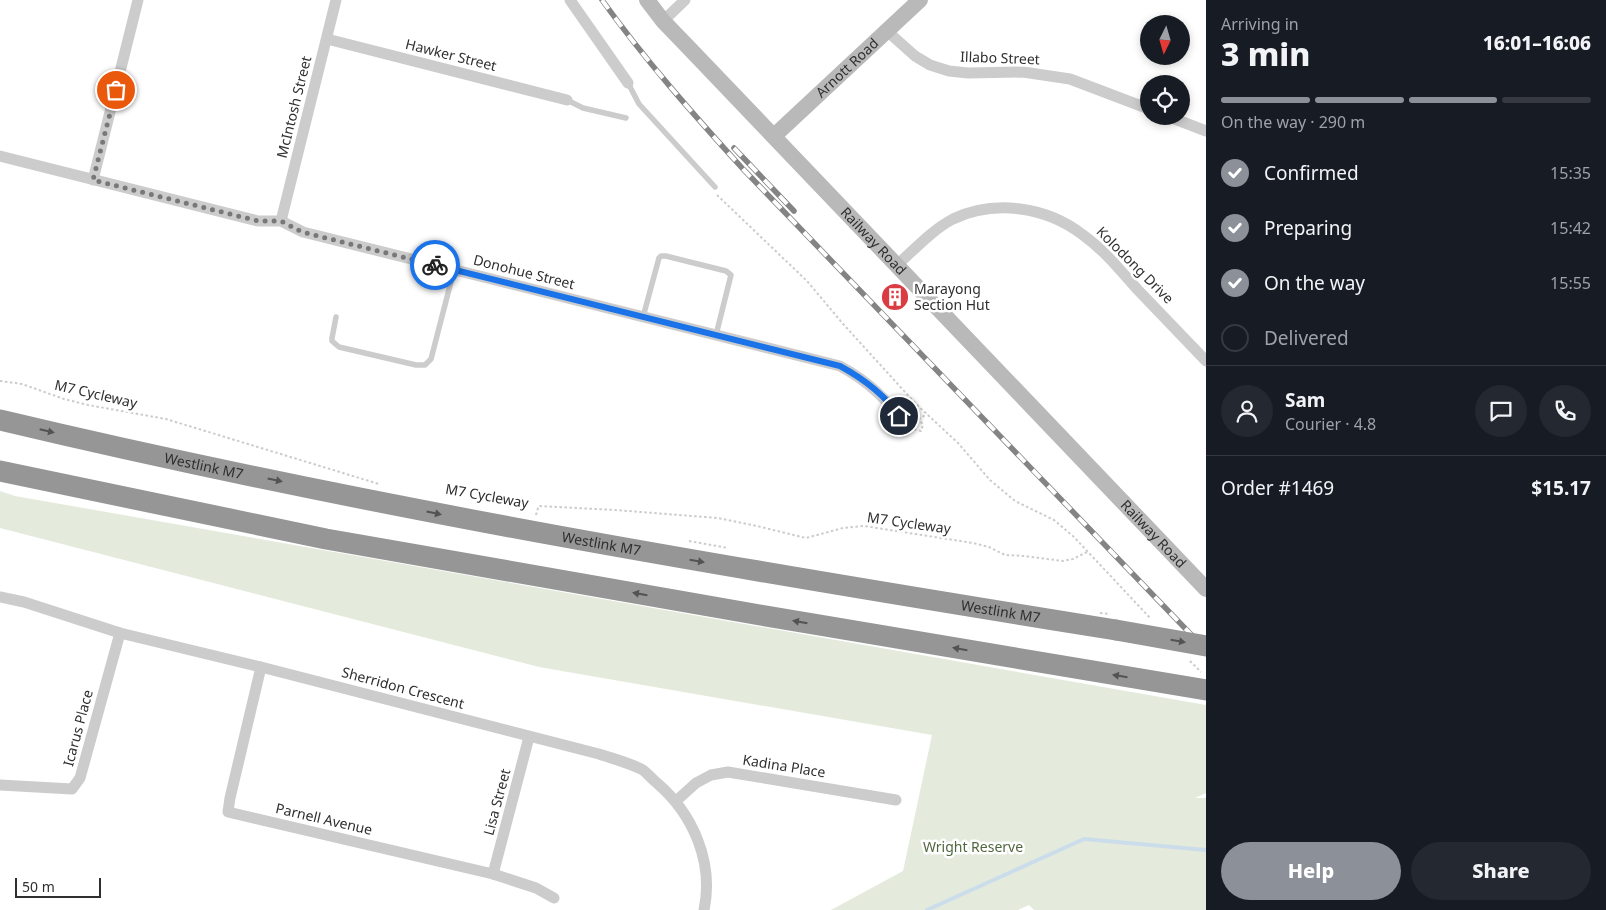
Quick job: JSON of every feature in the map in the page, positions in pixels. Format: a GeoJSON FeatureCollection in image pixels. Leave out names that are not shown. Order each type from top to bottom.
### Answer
{"type":"FeatureCollection","features":[{"type":"Feature","properties":{"kind":"highway","name":"Westlink M7"},"geometry":{"type":"LineString","coordinates":[[10,425],[449,516],[853,587],[1206,646]]}},
{"type":"Feature","properties":{"kind":"highway"},"geometry":{"type":"LineString","coordinates":[[8,470],[326,539],[760,615],[1206,690]]}},
{"type":"Feature","properties":{"kind":"street"},"geometry":{"type":"LineString","coordinates":[[93,180],[138,0]]}},
{"type":"Feature","properties":{"kind":"street","name":"McIntosh Street"},"geometry":{"type":"LineString","coordinates":[[281,221],[336,0]]}},
{"type":"Feature","properties":{"kind":"street"},"geometry":{"type":"LineString","coordinates":[[570,0],[628,83]]}},
{"type":"Feature","properties":{"kind":"street","name":"Railway Road"},"geometry":{"type":"LineString","coordinates":[[648,0],[663,20],[1206,589]]}},
{"type":"Feature","properties":{"kind":"street"},"geometry":{"type":"LineString","coordinates":[[663,20],[685,0]]}},
{"type":"Feature","properties":{"kind":"street","name":"Arnott Road"},"geometry":{"type":"LineString","coordinates":[[774,136],[920,0]]}},
{"type":"Feature","properties":{"kind":"street","name":"Illabo Street"},"geometry":{"type":"LineString","coordinates":[[887,31],[915,56],[930,65],[949,71],[968,73],[1023,72],[1070,79],[1140,106]]}},
{"type":"Feature","properties":{"kind":"street","name":"Hawker Street"},"geometry":{"type":"LineString","coordinates":[[327,39],[567,100]]}},
{"type":"Feature","properties":{"kind":"street"},"geometry":{"type":"LineString","coordinates":[[1190,125],[1206,131]]}},
{"type":"Feature","properties":{"kind":"street","name":"Donohue Street"},"geometry":{"type":"LineString","coordinates":[[0,156],[258,221],[281,221],[302,232],[840,366],[860,377],[893,407],[904,425]]}},
{"type":"Feature","properties":{"kind":"street","name":"Kolodong Drive"},"geometry":{"type":"LineString","coordinates":[[897,265],[929,235],[953,219],[970,213],[1004,207],[1042,214],[1069,225],[1097,246],[1206,361]]}},
{"type":"Feature","properties":{"kind":"street","name":"Sherridon Crescent"},"geometry":{"type":"LineString","coordinates":[[0,597],[24,602],[120,633],[261,667],[599,754],[643,771],[676,801],[693,829],[705,869],[707,887],[704,910]]}},
{"type":"Feature","properties":{"kind":"street","name":"Icarus Place"},"geometry":{"type":"LineString","coordinates":[[0,785],[72,789],[80,778],[120,633]]}},
{"type":"Feature","properties":{"kind":"street","name":"Parnell Avenue"},"geometry":{"type":"LineString","coordinates":[[261,667],[228,812],[492,874],[536,888],[554,898]]}},
{"type":"Feature","properties":{"kind":"street","name":"Lisa Street"},"geometry":{"type":"LineString","coordinates":[[492,874],[530,737]]}},
{"type":"Feature","properties":{"kind":"street","name":"Kadina Place"},"geometry":{"type":"LineString","coordinates":[[676,801],[696,784],[711,775],[728,772],[896,800]]}},
{"type":"Feature","properties":{"kind":"lane"},"geometry":{"type":"LineString","coordinates":[[628,83],[639,104],[715,187]]}},
{"type":"Feature","properties":{"kind":"lane"},"geometry":{"type":"LineString","coordinates":[[567,100],[583,108],[626,118]]}},
{"type":"Feature","properties":{"kind":"lane"},"geometry":{"type":"LineString","coordinates":[[643,317],[658,258],[661,256],[726,271],[730,275],[716,336]]}},
{"type":"Feature","properties":{"kind":"lane"},"geometry":{"type":"LineString","coordinates":[[336,317],[332,341],[339,347],[416,365],[425,365],[431,358],[454,270]]}},
{"type":"Feature","properties":{"kind":"path"},"geometry":{"type":"LineString","coordinates":[[706,177],[711,191],[720,196],[807,281],[844,325],[990,480],[1015,501],[1054,520],[1089,551],[1152,620]]}},
{"type":"Feature","properties":{"kind":"path","name":"M7 Cycleway"},"geometry":{"type":"LineString","coordinates":[[0,381],[22,384],[64,399],[88,405],[166,418],[386,486]]}},
{"type":"Feature","properties":{"kind":"path"},"geometry":{"type":"LineString","coordinates":[[904,425],[921,431],[923,425],[919,419],[927,414]]}},
{"type":"Feature","properties":{"kind":"path","name":"M7 Cycleway"},"geometry":{"type":"LineString","coordinates":[[536,515],[538,508],[542,506],[705,517],[740,522],[806,538],[843,528],[864,526],[973,543],[1005,555],[1063,561],[1073,559],[1089,551]]}},
{"type":"Feature","properties":{"kind":"path"},"geometry":{"type":"LineString","coordinates":[[1189,659],[1206,677]]}},
{"type":"Feature","properties":{"kind":"green space","name":"Wright Reserve"},"geometry":{"type":"Polygon","coordinates":[[[0,491],[15,496],[1206,705],[1206,793],[1195,798],[1206,798],[1206,910],[1034,910],[1029,905],[1018,910],[831,910],[903,871],[932,735],[539,667],[0,528],[0,491]]]}},
{"type":"Feature","properties":{"kind":"building","name":"Marayong Section Hut"},"geometry":{"type":"Polygon","coordinates":[[[895,290],[902,298],[896,303],[889,295],[895,290]]]}},
{"type":"Feature","properties":{"kind":"waterway"},"geometry":{"type":"LineString","coordinates":[[927,910],[1084,839],[1206,850]]}},
{"type":"Feature","properties":{"kind":"railway"},"geometry":{"type":"LineString","coordinates":[[602,0],[670,86],[743,169],[1206,650]]}},
{"type":"Feature","properties":{"kind":"railway"},"geometry":{"type":"LineString","coordinates":[[734,148],[794,211]]}},
{"type":"Feature","properties":{"kind":"way so far"},"geometry":{"type":"LineString","coordinates":[[116,90],[93,180],[258,221],[277,220],[285,222],[302,232],[435,265]]}},
{"type":"Feature","properties":{"kind":"place","name":"Marayong Section Hut"},"geometry":{"type":"Point","coordinates":[895,297]}},
{"type":"Feature","properties":{"kind":"route"},"geometry":{"type":"LineString","coordinates":[[435,265],[840,366],[860,377],[893,407],[899,416]]}}]}
